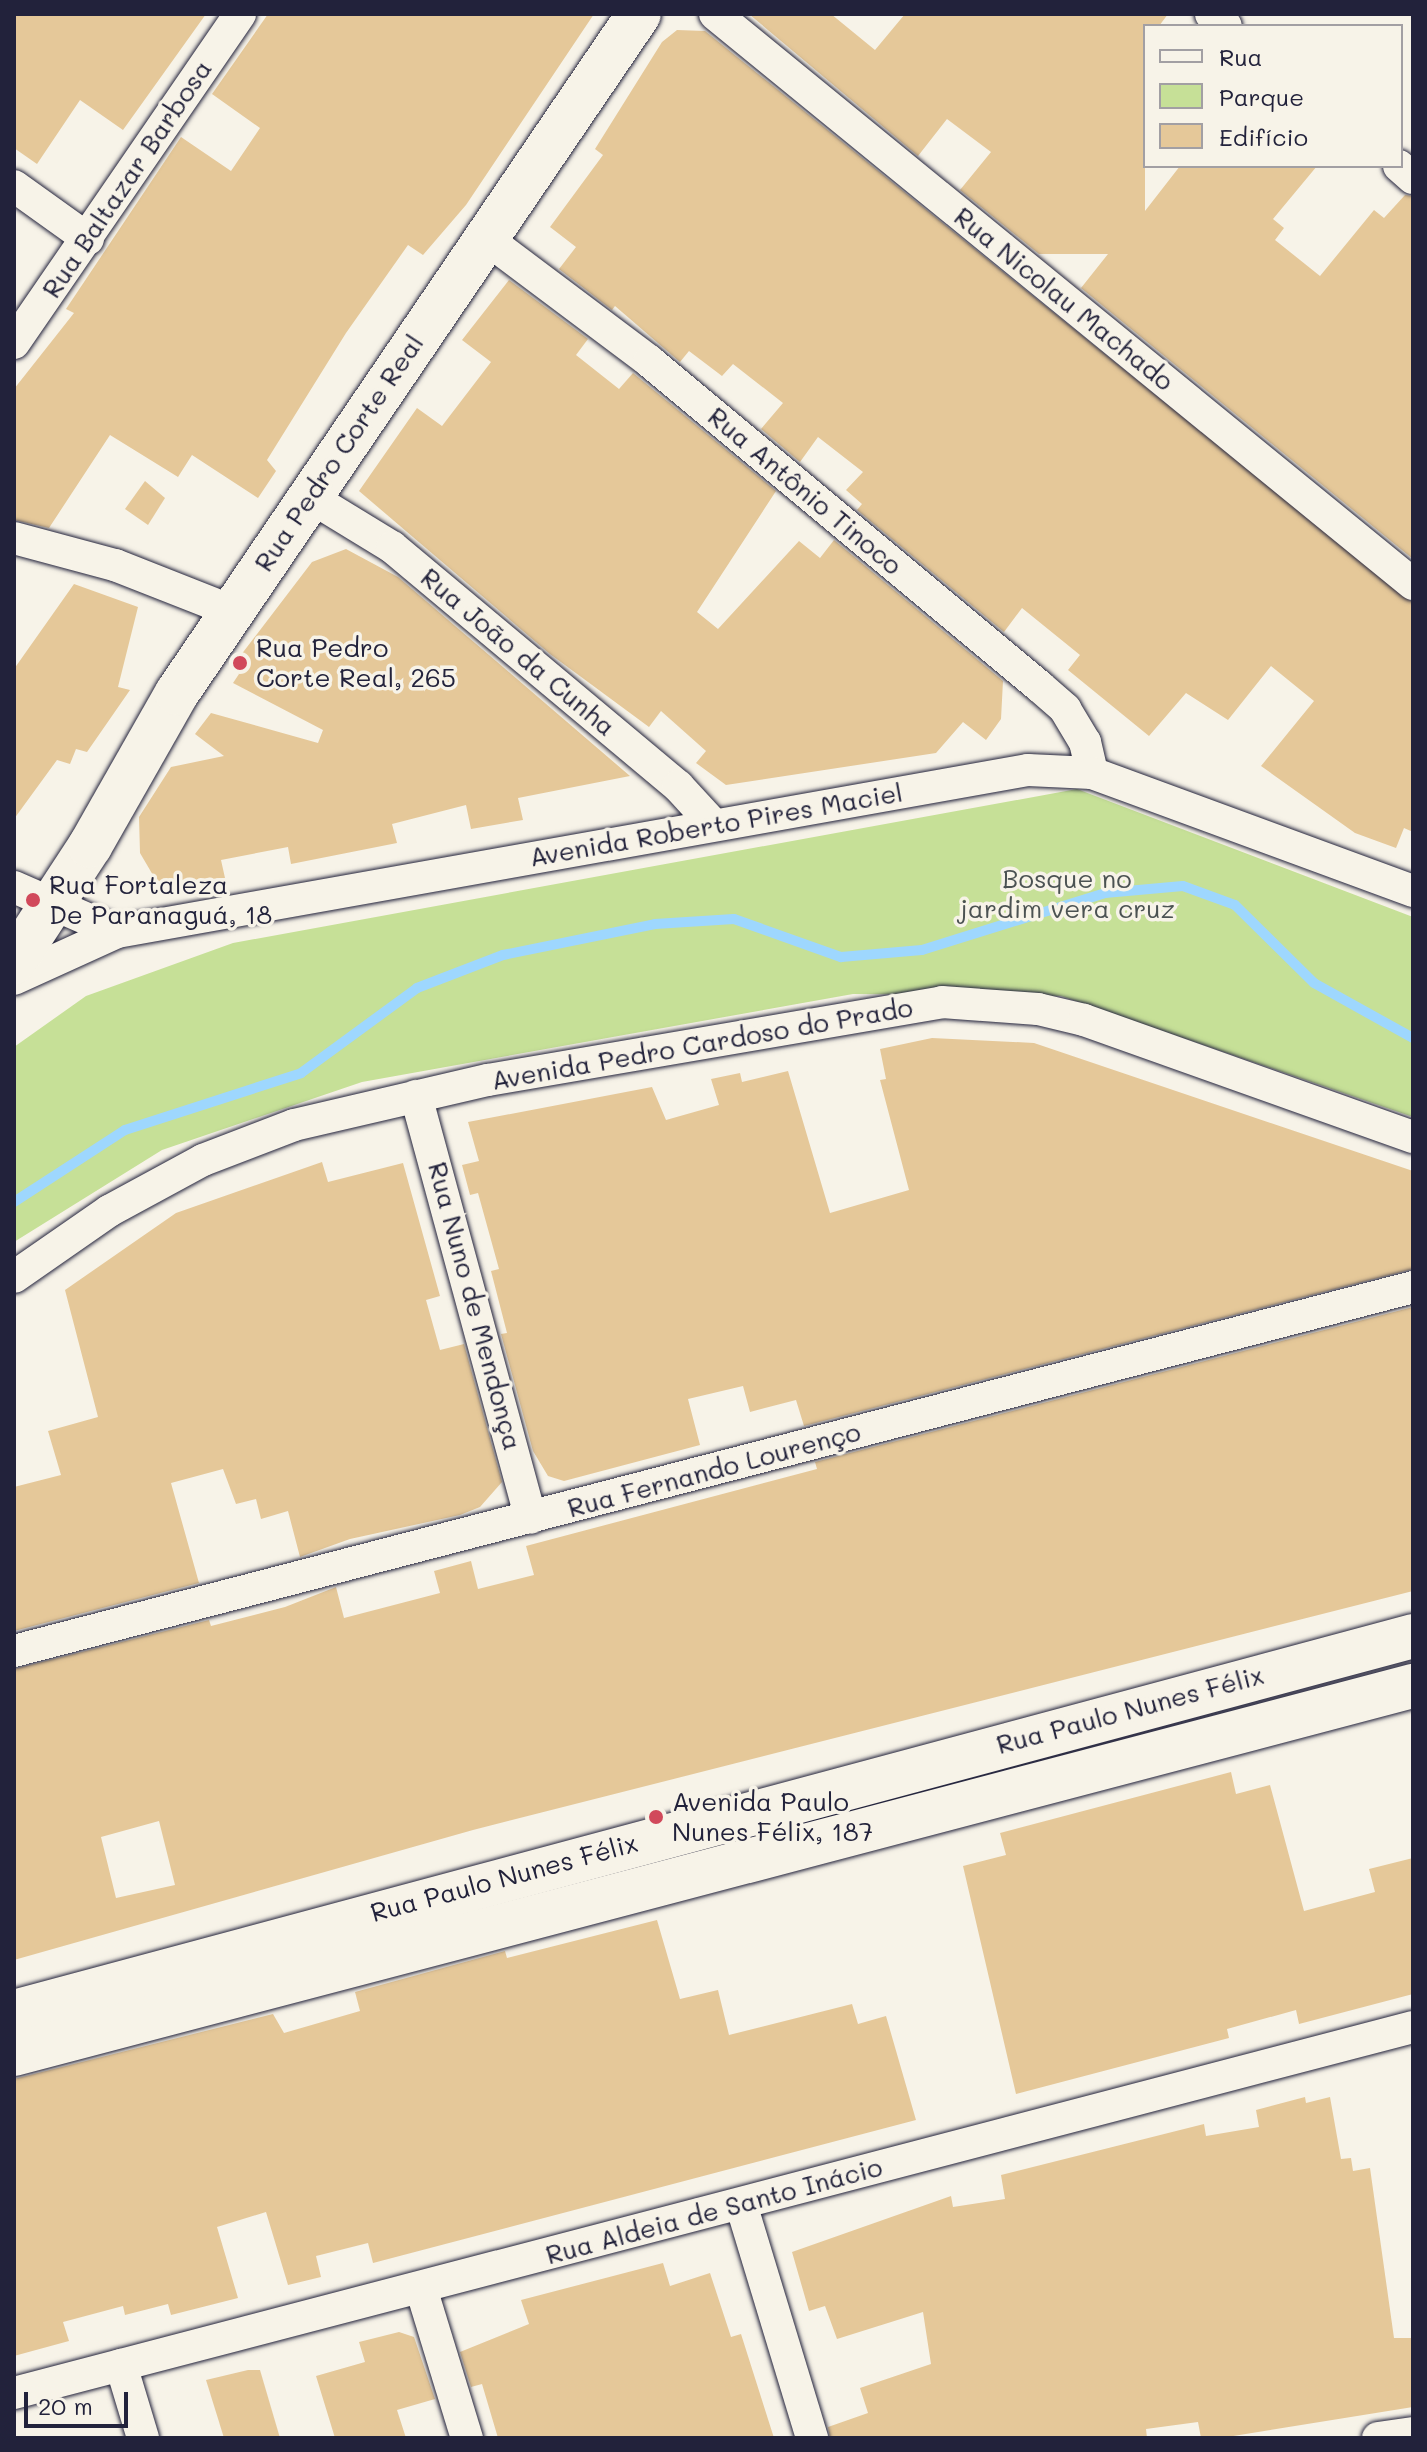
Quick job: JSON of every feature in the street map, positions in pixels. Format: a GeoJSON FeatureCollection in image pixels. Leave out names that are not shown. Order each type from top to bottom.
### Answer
{"type":"FeatureCollection","features":[{"type":"Feature","properties":{"kind":"main road","name":"Rua Pedro Corte Real"},"geometry":{"type":"LineString","coordinates":[[14,962],[55,902],[177,693],[484,237],[639,14]]}},
{"type":"Feature","properties":{"kind":"main road","name":"Rua Paulo Nunes Félix"},"geometry":{"type":"LineString","coordinates":[[14,2012],[1413,1636]]}},
{"type":"Feature","properties":{"kind":"main road","name":"Rua Paulo Nunes Félix"},"geometry":{"type":"LineString","coordinates":[[14,2054],[1413,1686]]}},
{"type":"Feature","properties":{"kind":"street","name":"Rua Baltazar Barbosa"},"geometry":{"type":"LineString","coordinates":[[14,343],[240,14]]}},
{"type":"Feature","properties":{"kind":"street","name":"Rua Nicolau Machado"},"geometry":{"type":"LineString","coordinates":[[715,14],[1413,584]]}},
{"type":"Feature","properties":{"kind":"street"},"geometry":{"type":"LineString","coordinates":[[14,186],[88,239]]}},
{"type":"Feature","properties":{"kind":"street","name":"Rua Antônio Tinoco"},"geometry":{"type":"LineString","coordinates":[[484,237],[649,361],[1039,686],[1065,709],[1085,742],[1092,773]]}},
{"type":"Feature","properties":{"kind":"street","name":"Rua João da Cunha"},"geometry":{"type":"LineString","coordinates":[[310,497],[392,547],[678,786],[713,824]]}},
{"type":"Feature","properties":{"kind":"street"},"geometry":{"type":"LineString","coordinates":[[14,538],[115,565],[232,611]]}},
{"type":"Feature","properties":{"kind":"street","name":"Avenida Roberto Pires Maciel"},"geometry":{"type":"LineString","coordinates":[[14,979],[117,932],[1028,770],[1092,773],[1413,891]]}},
{"type":"Feature","properties":{"kind":"street"},"geometry":{"type":"LineString","coordinates":[[14,887],[55,902],[117,932]]}},
{"type":"Feature","properties":{"kind":"street","name":"Avenida Pedro Cardoso do Prado"},"geometry":{"type":"LineString","coordinates":[[14,1277],[109,1211],[203,1160],[294,1125],[416,1096],[942,1002],[1038,1009],[1084,1020],[1413,1137]]}},
{"type":"Feature","properties":{"kind":"street","name":"Rua Nuno de Mendonça"},"geometry":{"type":"LineString","coordinates":[[416,1096],[531,1518]]}},
{"type":"Feature","properties":{"kind":"street","name":"Rua Fernando Lourenço"},"geometry":{"type":"LineString","coordinates":[[14,1651],[1413,1287]]}},
{"type":"Feature","properties":{"kind":"street","name":"Rua Aldeia de Santo Inácio"},"geometry":{"type":"LineString","coordinates":[[14,2393],[1413,2027]]}},
{"type":"Feature","properties":{"kind":"street"},"geometry":{"type":"LineString","coordinates":[[741,2204],[812,2438]]}},
{"type":"Feature","properties":{"kind":"street"},"geometry":{"type":"LineString","coordinates":[[421,2288],[467,2438]]}},
{"type":"Feature","properties":{"kind":"street"},"geometry":{"type":"LineString","coordinates":[[121,2365],[143,2438]]}},
{"type":"Feature","properties":{"kind":"street"},"geometry":{"type":"LineString","coordinates":[[1378,2438],[1413,2433]]}},
{"type":"Feature","properties":{"kind":"green space","name":"Bosque no jardim vera cruz"},"geometry":{"type":"Polygon","coordinates":[[[1077,789],[1413,917],[1413,1117],[1061,996],[853,994],[362,1082],[162,1150],[14,1242],[14,1047],[86,996],[233,943],[1077,789]]]}},
{"type":"Feature","properties":{"kind":"building"},"geometry":{"type":"Polygon","coordinates":[[[14,14],[206,14],[123,130],[80,100],[37,164],[14,148],[14,14]]]}},
{"type":"Feature","properties":{"kind":"building"},"geometry":{"type":"Polygon","coordinates":[[[268,14],[594,14],[466,205],[423,255],[408,245],[346,333],[267,460],[276,471],[258,498],[192,455],[178,477],[110,435],[49,528],[14,520],[14,389],[74,313],[66,309],[181,137],[231,171],[260,128],[212,94],[268,14]]]}},
{"type":"Feature","properties":{"kind":"building"},"geometry":{"type":"Polygon","coordinates":[[[749,14],[831,14],[875,50],[905,14],[1168,14],[1160,24],[1143,24],[1145,211],[1178,168],[1315,168],[1273,219],[1284,228],[1275,240],[1320,276],[1374,210],[1384,218],[1405,195],[1413,196],[1413,559],[1081,288],[1108,254],[1039,254],[960,190],[991,152],[947,119],[918,156],[749,14]]]}},
{"type":"Feature","properties":{"kind":"building"},"geometry":{"type":"Polygon","coordinates":[[[677,30],[705,31],[1413,603],[1413,832],[1404,828],[1396,848],[1355,833],[1261,766],[1314,701],[1271,666],[1228,720],[1186,693],[1149,736],[1068,670],[1080,655],[1022,608],[1004,632],[857,510],[862,504],[846,490],[863,472],[818,437],[800,462],[761,429],[783,403],[733,364],[722,376],[689,351],[680,362],[615,306],[612,310],[559,269],[576,247],[550,227],[603,155],[595,149],[662,42],[677,30]]]}},
{"type":"Feature","properties":{"kind":"building"},"geometry":{"type":"Polygon","coordinates":[[[509,280],[588,339],[576,355],[619,389],[633,373],[776,491],[697,612],[718,629],[799,541],[820,558],[834,540],[1003,681],[1001,719],[986,740],[963,722],[936,753],[726,785],[696,763],[706,751],[661,711],[649,727],[550,654],[359,491],[417,408],[442,426],[491,362],[462,340],[509,280]]]}},
{"type":"Feature","properties":{"kind":"building"},"geometry":{"type":"Polygon","coordinates":[[[145,481],[165,498],[148,525],[125,509],[145,481]]]}},
{"type":"Feature","properties":{"kind":"building"},"geometry":{"type":"Polygon","coordinates":[[[346,549],[398,577],[630,776],[518,798],[523,820],[471,829],[466,805],[392,824],[397,843],[291,864],[288,847],[221,860],[225,878],[157,882],[140,853],[139,817],[171,767],[224,756],[195,734],[211,713],[318,743],[323,730],[233,683],[239,674],[231,668],[312,562],[346,549]]]}},
{"type":"Feature","properties":{"kind":"building"},"geometry":{"type":"Polygon","coordinates":[[[74,584],[138,607],[118,687],[130,690],[87,752],[76,749],[70,764],[57,760],[14,819],[14,669],[74,584]]]}},
{"type":"Feature","properties":{"kind":"building"},"geometry":{"type":"Polygon","coordinates":[[[932,1038],[1034,1043],[1413,1171],[1413,1269],[804,1426],[796,1400],[750,1412],[743,1386],[688,1399],[700,1445],[564,1481],[548,1476],[533,1451],[501,1334],[507,1333],[491,1271],[499,1269],[478,1193],[470,1195],[462,1165],[479,1161],[468,1122],[652,1087],[666,1120],[719,1105],[711,1079],[740,1073],[742,1082],[788,1071],[830,1213],[909,1190],[880,1080],[886,1079],[880,1049],[932,1038]]]}},
{"type":"Feature","properties":{"kind":"building"},"geometry":{"type":"Polygon","coordinates":[[[322,1162],[328,1182],[403,1163],[440,1296],[426,1300],[440,1350],[464,1344],[502,1482],[480,1507],[460,1515],[350,1539],[300,1557],[288,1511],[261,1519],[256,1499],[236,1504],[223,1469],[171,1483],[199,1583],[14,1631],[14,1487],[61,1475],[48,1431],[98,1417],[65,1290],[176,1213],[322,1162]]]}},
{"type":"Feature","properties":{"kind":"building"},"geometry":{"type":"Polygon","coordinates":[[[1413,1307],[1413,1591],[473,1830],[14,1960],[14,1669],[209,1620],[211,1626],[285,1607],[336,1587],[344,1618],[440,1593],[434,1571],[471,1561],[478,1589],[534,1575],[526,1546],[817,1469],[815,1462],[1413,1307]],[[159,1821],[101,1837],[116,1898],[175,1885],[159,1821]]]}},
{"type":"Feature","properties":{"kind":"building"},"geometry":{"type":"Polygon","coordinates":[[[1231,1772],[1236,1794],[1270,1785],[1304,1911],[1375,1892],[1369,1869],[1413,1858],[1413,1994],[1299,2024],[1296,2010],[1227,2029],[1229,2038],[1016,2094],[963,1866],[1006,1855],[1000,1833],[1231,1772]]]}},
{"type":"Feature","properties":{"kind":"building"},"geometry":{"type":"Polygon","coordinates":[[[657,1920],[680,1999],[718,1990],[729,2035],[852,2004],[858,2024],[886,2016],[916,2120],[373,2263],[368,2243],[316,2256],[321,2277],[288,2285],[266,2212],[217,2227],[238,2298],[171,2315],[168,2304],[125,2315],[123,2306],[63,2322],[69,2341],[14,2356],[14,2079],[273,2014],[284,2033],[360,2011],[355,1992],[505,1951],[507,1958],[657,1920]]]}},
{"type":"Feature","properties":{"kind":"building"},"geometry":{"type":"Polygon","coordinates":[[[1305,2097],[1306,2103],[1330,2097],[1341,2159],[1351,2158],[1353,2171],[1370,2168],[1394,2338],[1413,2338],[1413,2407],[1221,2438],[1201,2438],[1198,2422],[1146,2429],[1147,2438],[830,2438],[828,2427],[868,2413],[860,2388],[931,2364],[923,2312],[837,2339],[825,2306],[809,2311],[792,2252],[951,2196],[953,2207],[1005,2199],[1001,2175],[1204,2124],[1206,2136],[1259,2127],[1256,2110],[1305,2097]]]}},
{"type":"Feature","properties":{"kind":"building"},"geometry":{"type":"Polygon","coordinates":[[[663,2263],[670,2286],[710,2273],[731,2337],[741,2334],[774,2438],[498,2438],[482,2384],[471,2387],[460,2352],[529,2324],[521,2300],[663,2263]]]}},
{"type":"Feature","properties":{"kind":"building"},"geometry":{"type":"Polygon","coordinates":[[[399,2332],[414,2337],[435,2399],[397,2410],[406,2438],[335,2438],[316,2376],[365,2362],[359,2342],[399,2332]]]}},
{"type":"Feature","properties":{"kind":"building"},"geometry":{"type":"Polygon","coordinates":[[[260,2370],[280,2438],[224,2438],[206,2380],[260,2370]]]}},
{"type":"Feature","properties":{"kind":"waterway"},"geometry":{"type":"LineString","coordinates":[[14,1202],[125,1130],[301,1073],[417,988],[503,955],[655,924],[734,919],[841,957],[922,950],[1105,893],[1183,886],[1235,905],[1314,983],[1413,1038]]}},
{"type":"Feature","properties":{"kind":"place","name":"Rua Pedro Corte Real, 265"},"geometry":{"type":"Point","coordinates":[240,663]}},
{"type":"Feature","properties":{"kind":"place","name":"Rua Fortaleza De Paranaguá, 18"},"geometry":{"type":"Point","coordinates":[33,900]}},
{"type":"Feature","properties":{"kind":"place","name":"Avenida Paulo Nunes Félix, 187"},"geometry":{"type":"Point","coordinates":[656,1817]}}]}
